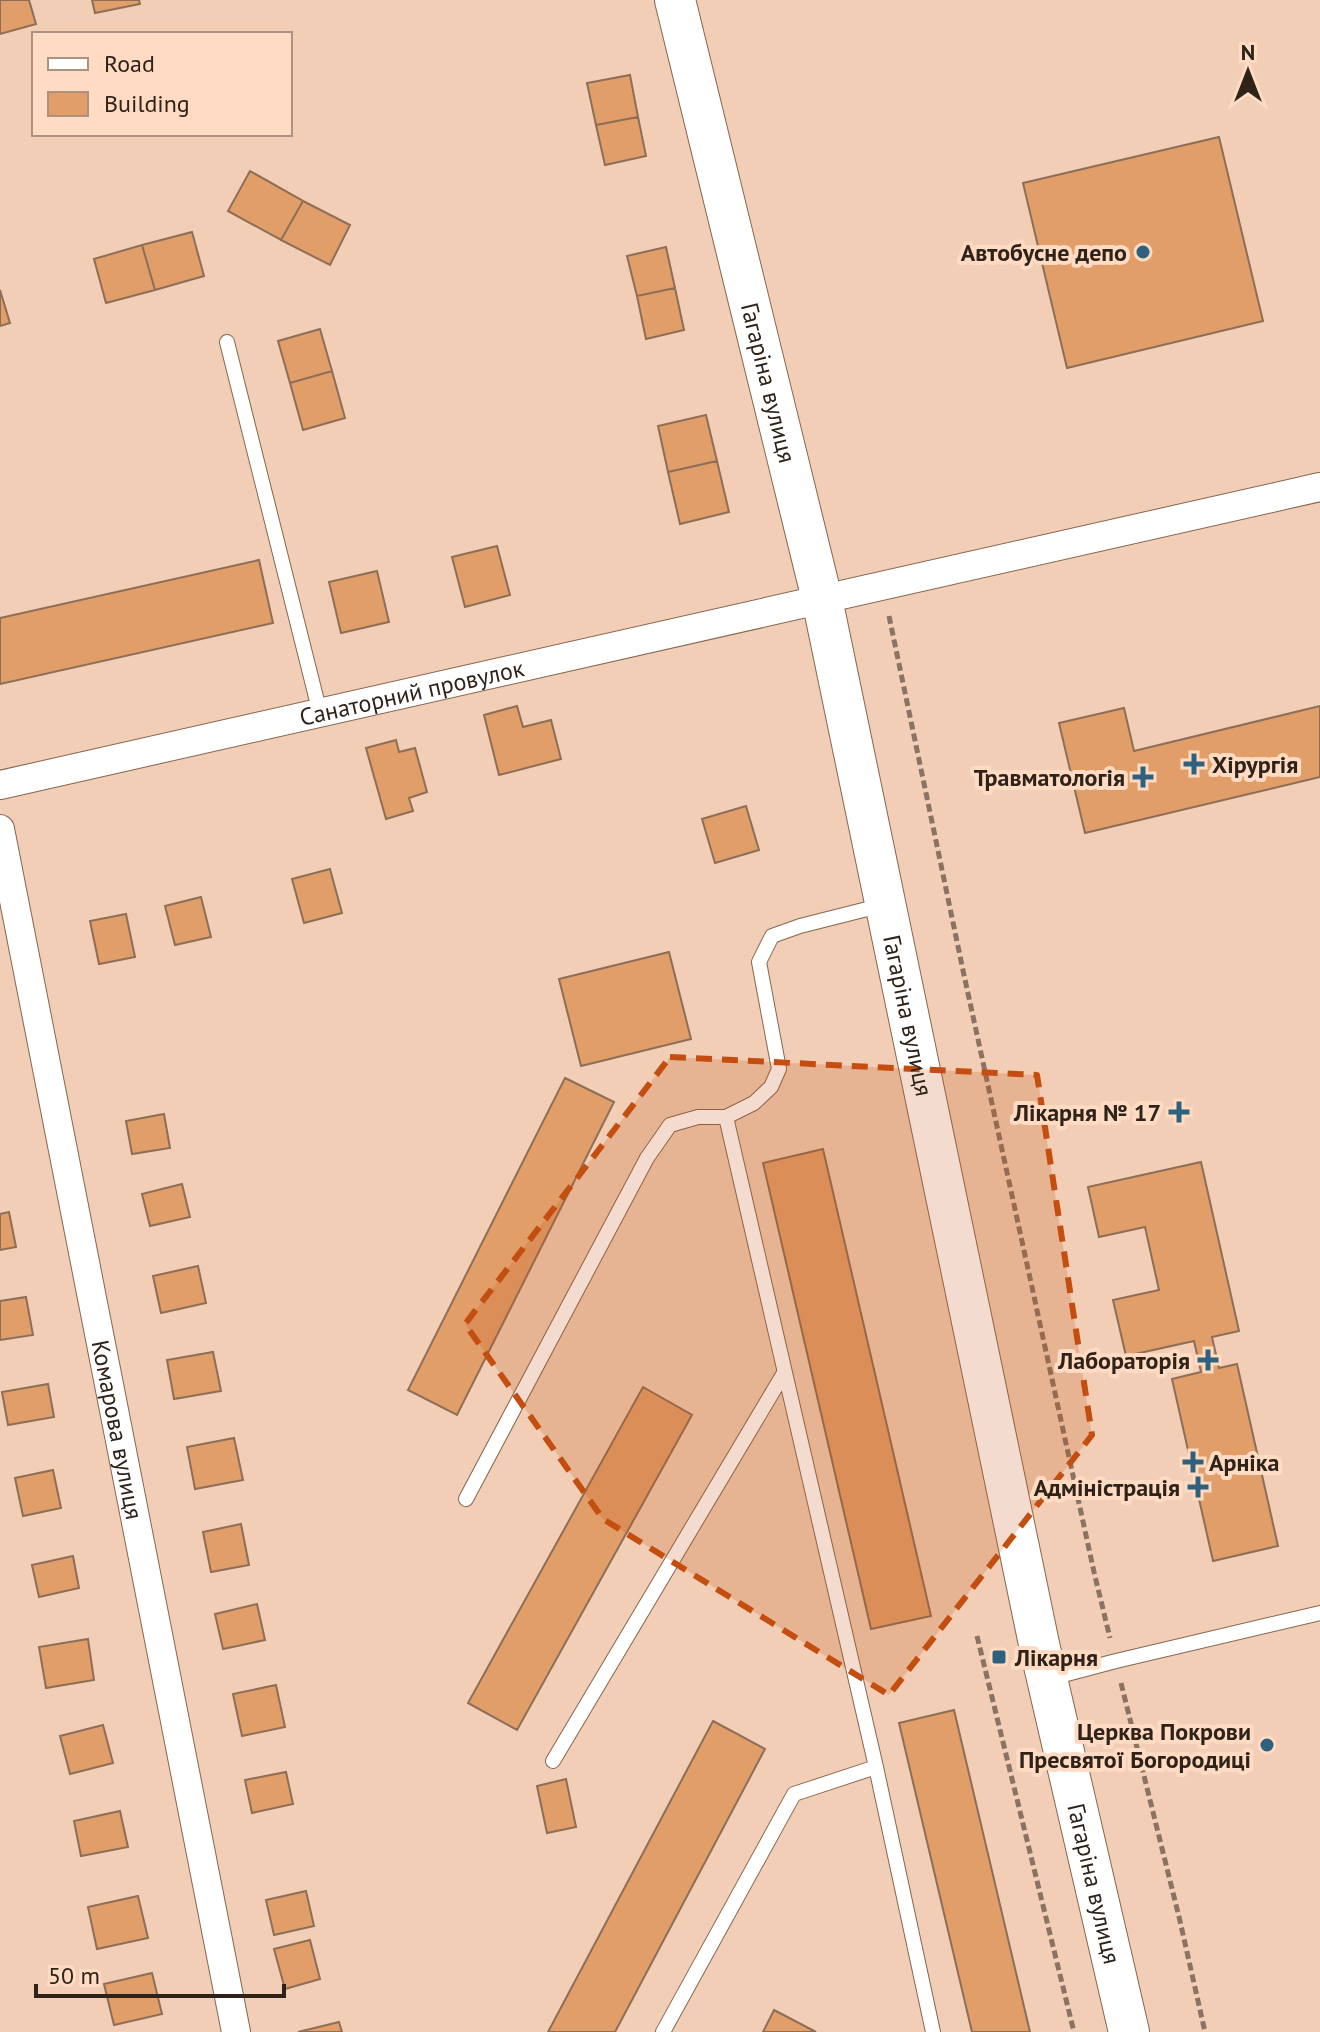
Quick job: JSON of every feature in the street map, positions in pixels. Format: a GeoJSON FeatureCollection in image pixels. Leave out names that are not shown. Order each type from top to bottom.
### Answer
{"type":"FeatureCollection","features":[{"type":"Feature","properties":{"kind":"main road","name":"Гагаріна вулиця"},"geometry":{"type":"LineString","coordinates":[[675,0],[822,599],[1047,1679],[1129,2032]]}},
{"type":"Feature","properties":{"kind":"street","name":"Санаторний провулок"},"geometry":{"type":"LineString","coordinates":[[0,785],[1320,487]]}},
{"type":"Feature","properties":{"kind":"street","name":"Комарова вулиця"},"geometry":{"type":"LineString","coordinates":[[0,829],[236,2032]]}},
{"type":"Feature","properties":{"kind":"lane"},"geometry":{"type":"LineString","coordinates":[[227,342],[320,713]]}},
{"type":"Feature","properties":{"kind":"lane"},"geometry":{"type":"LineString","coordinates":[[466,1499],[647,1158],[670,1125],[698,1117],[726,1117],[754,1103],[771,1087],[779,1069],[759,962],[772,936],[885,905]]}},
{"type":"Feature","properties":{"kind":"lane"},"geometry":{"type":"LineString","coordinates":[[726,1117],[876,1767],[933,2032]]}},
{"type":"Feature","properties":{"kind":"lane"},"geometry":{"type":"LineString","coordinates":[[553,1761],[784,1373]]}},
{"type":"Feature","properties":{"kind":"lane"},"geometry":{"type":"LineString","coordinates":[[1047,1679],[1320,1613]]}},
{"type":"Feature","properties":{"kind":"lane"},"geometry":{"type":"LineString","coordinates":[[663,2032],[794,1794],[876,1767]]}},
{"type":"Feature","properties":{"kind":"path"},"geometry":{"type":"LineString","coordinates":[[883,586],[1094,1572],[1205,2032]]}},
{"type":"Feature","properties":{"kind":"path"},"geometry":{"type":"LineString","coordinates":[[977,1636],[1074,2032]]}},
{"type":"Feature","properties":{"kind":"highlighted area"},"geometry":{"type":"Polygon","coordinates":[[[670,1057],[1037,1075],[1092,1435],[889,1695],[603,1519],[465,1324],[670,1057]]]}},
{"type":"Feature","properties":{"kind":"building"},"geometry":{"type":"Polygon","coordinates":[[[0,0],[29,0],[36,24],[0,34],[0,0]]]}},
{"type":"Feature","properties":{"kind":"building"},"geometry":{"type":"Polygon","coordinates":[[[92,0],[139,0],[140,4],[95,13],[92,0]]]}},
{"type":"Feature","properties":{"kind":"building"},"geometry":{"type":"Polygon","coordinates":[[[630,75],[638,117],[596,125],[587,83],[630,75]]]}},
{"type":"Feature","properties":{"kind":"building"},"geometry":{"type":"Polygon","coordinates":[[[638,117],[646,156],[605,165],[596,125],[638,117]]]}},
{"type":"Feature","properties":{"kind":"building","name":"Автобусне депо"},"geometry":{"type":"Polygon","coordinates":[[[1219,137],[1263,321],[1067,368],[1023,183],[1219,137]]]}},
{"type":"Feature","properties":{"kind":"building"},"geometry":{"type":"Polygon","coordinates":[[[250,171],[303,201],[281,240],[228,211],[250,171]]]}},
{"type":"Feature","properties":{"kind":"building"},"geometry":{"type":"Polygon","coordinates":[[[303,201],[350,225],[330,265],[281,240],[303,201]]]}},
{"type":"Feature","properties":{"kind":"building"},"geometry":{"type":"Polygon","coordinates":[[[192,232],[204,276],[155,290],[142,245],[192,232]]]}},
{"type":"Feature","properties":{"kind":"building"},"geometry":{"type":"Polygon","coordinates":[[[142,245],[155,290],[106,303],[94,259],[142,245]]]}},
{"type":"Feature","properties":{"kind":"building"},"geometry":{"type":"Polygon","coordinates":[[[666,247],[675,288],[637,296],[627,256],[666,247]]]}},
{"type":"Feature","properties":{"kind":"building"},"geometry":{"type":"Polygon","coordinates":[[[675,288],[684,330],[646,339],[637,296],[675,288]]]}},
{"type":"Feature","properties":{"kind":"building"},"geometry":{"type":"Polygon","coordinates":[[[0,290],[10,323],[0,326],[0,290]]]}},
{"type":"Feature","properties":{"kind":"building"},"geometry":{"type":"Polygon","coordinates":[[[320,329],[332,371],[290,383],[278,341],[320,329]]]}},
{"type":"Feature","properties":{"kind":"building"},"geometry":{"type":"Polygon","coordinates":[[[332,371],[345,418],[303,430],[290,383],[332,371]]]}},
{"type":"Feature","properties":{"kind":"building"},"geometry":{"type":"Polygon","coordinates":[[[706,415],[717,461],[668,472],[658,426],[706,415]]]}},
{"type":"Feature","properties":{"kind":"building"},"geometry":{"type":"Polygon","coordinates":[[[717,461],[729,512],[680,524],[668,472],[717,461]]]}},
{"type":"Feature","properties":{"kind":"building"},"geometry":{"type":"Polygon","coordinates":[[[497,546],[510,595],[465,607],[452,557],[497,546]]]}},
{"type":"Feature","properties":{"kind":"building"},"geometry":{"type":"Polygon","coordinates":[[[259,560],[273,623],[0,684],[0,618],[259,560]]]}},
{"type":"Feature","properties":{"kind":"building"},"geometry":{"type":"Polygon","coordinates":[[[377,571],[389,622],[341,633],[329,582],[377,571]]]}},
{"type":"Feature","properties":{"kind":"building"},"geometry":{"type":"Polygon","coordinates":[[[517,706],[523,727],[551,720],[561,759],[499,775],[484,715],[517,706]]]}},
{"type":"Feature","properties":{"kind":"building","name":"Хірургія"},"geometry":{"type":"Polygon","coordinates":[[[1320,706],[1320,777],[1085,833],[1059,723],[1124,708],[1134,751],[1320,706]]]}},
{"type":"Feature","properties":{"kind":"building"},"geometry":{"type":"Polygon","coordinates":[[[396,740],[399,752],[415,748],[427,792],[409,798],[413,811],[386,819],[366,748],[396,740]]]}},
{"type":"Feature","properties":{"kind":"building"},"geometry":{"type":"Polygon","coordinates":[[[746,806],[759,850],[715,863],[702,819],[746,806]]]}},
{"type":"Feature","properties":{"kind":"building"},"geometry":{"type":"Polygon","coordinates":[[[330,869],[342,913],[304,923],[292,879],[330,869]]]}},
{"type":"Feature","properties":{"kind":"building"},"geometry":{"type":"Polygon","coordinates":[[[201,897],[211,937],[175,945],[165,906],[201,897]]]}},
{"type":"Feature","properties":{"kind":"building"},"geometry":{"type":"Polygon","coordinates":[[[126,914],[135,957],[99,964],[90,921],[126,914]]]}},
{"type":"Feature","properties":{"kind":"building"},"geometry":{"type":"Polygon","coordinates":[[[669,952],[691,1039],[581,1066],[559,979],[669,952]]]}},
{"type":"Feature","properties":{"kind":"building"},"geometry":{"type":"Polygon","coordinates":[[[565,1078],[614,1102],[457,1415],[408,1390],[565,1078]]]}},
{"type":"Feature","properties":{"kind":"building"},"geometry":{"type":"Polygon","coordinates":[[[164,1114],[170,1148],[132,1154],[126,1121],[164,1114]]]}},
{"type":"Feature","properties":{"kind":"building"},"geometry":{"type":"Polygon","coordinates":[[[823,1149],[931,1616],[871,1629],[763,1163],[823,1149]]]}},
{"type":"Feature","properties":{"kind":"building","name":"Лабораторія"},"geometry":{"type":"Polygon","coordinates":[[[1201,1162],[1239,1331],[1212,1337],[1219,1368],[1237,1364],[1278,1546],[1213,1561],[1172,1379],[1201,1372],[1194,1341],[1126,1356],[1113,1300],[1159,1290],[1145,1227],[1099,1237],[1088,1187],[1201,1162]]]}},
{"type":"Feature","properties":{"kind":"building"},"geometry":{"type":"Polygon","coordinates":[[[182,1184],[190,1217],[150,1226],[142,1194],[182,1184]]]}},
{"type":"Feature","properties":{"kind":"building"},"geometry":{"type":"Polygon","coordinates":[[[9,1212],[16,1247],[0,1250],[0,1214],[9,1212]]]}},
{"type":"Feature","properties":{"kind":"building"},"geometry":{"type":"Polygon","coordinates":[[[198,1266],[206,1303],[161,1313],[153,1276],[198,1266]]]}},
{"type":"Feature","properties":{"kind":"building"},"geometry":{"type":"Polygon","coordinates":[[[26,1297],[33,1335],[0,1340],[0,1301],[26,1297]]]}},
{"type":"Feature","properties":{"kind":"building"},"geometry":{"type":"Polygon","coordinates":[[[213,1352],[221,1391],[174,1399],[167,1360],[213,1352]]]}},
{"type":"Feature","properties":{"kind":"building"},"geometry":{"type":"Polygon","coordinates":[[[48,1384],[54,1417],[8,1425],[2,1392],[48,1384]]]}},
{"type":"Feature","properties":{"kind":"building"},"geometry":{"type":"Polygon","coordinates":[[[643,1387],[692,1415],[517,1730],[468,1703],[643,1387]]]}},
{"type":"Feature","properties":{"kind":"building"},"geometry":{"type":"Polygon","coordinates":[[[234,1438],[243,1480],[195,1489],[187,1447],[234,1438]]]}},
{"type":"Feature","properties":{"kind":"building"},"geometry":{"type":"Polygon","coordinates":[[[53,1470],[61,1508],[23,1516],[15,1478],[53,1470]]]}},
{"type":"Feature","properties":{"kind":"building"},"geometry":{"type":"Polygon","coordinates":[[[241,1524],[249,1565],[211,1572],[203,1532],[241,1524]]]}},
{"type":"Feature","properties":{"kind":"building"},"geometry":{"type":"Polygon","coordinates":[[[73,1556],[79,1588],[39,1597],[32,1565],[73,1556]]]}},
{"type":"Feature","properties":{"kind":"building"},"geometry":{"type":"Polygon","coordinates":[[[257,1604],[265,1640],[223,1649],[215,1614],[257,1604]]]}},
{"type":"Feature","properties":{"kind":"building"},"geometry":{"type":"Polygon","coordinates":[[[88,1639],[94,1680],[46,1688],[39,1647],[88,1639]]]}},
{"type":"Feature","properties":{"kind":"building"},"geometry":{"type":"Polygon","coordinates":[[[276,1685],[285,1727],[242,1736],[233,1694],[276,1685]]]}},
{"type":"Feature","properties":{"kind":"building"},"geometry":{"type":"Polygon","coordinates":[[[954,1710],[1030,2032],[972,2032],[899,1723],[954,1710]]]}},
{"type":"Feature","properties":{"kind":"building"},"geometry":{"type":"Polygon","coordinates":[[[713,1721],[765,1749],[615,2032],[548,2032],[713,1721]]]}},
{"type":"Feature","properties":{"kind":"building"},"geometry":{"type":"Polygon","coordinates":[[[103,1725],[113,1763],[70,1774],[60,1736],[103,1725]]]}},
{"type":"Feature","properties":{"kind":"building"},"geometry":{"type":"Polygon","coordinates":[[[286,1772],[293,1804],[252,1813],[245,1780],[286,1772]]]}},
{"type":"Feature","properties":{"kind":"building"},"geometry":{"type":"Polygon","coordinates":[[[566,1779],[576,1827],[547,1833],[537,1786],[566,1779]]]}},
{"type":"Feature","properties":{"kind":"building"},"geometry":{"type":"Polygon","coordinates":[[[120,1811],[128,1847],[81,1856],[74,1821],[120,1811]]]}},
{"type":"Feature","properties":{"kind":"building"},"geometry":{"type":"Polygon","coordinates":[[[306,1891],[314,1926],[274,1935],[266,1900],[306,1891]]]}},
{"type":"Feature","properties":{"kind":"building"},"geometry":{"type":"Polygon","coordinates":[[[138,1896],[148,1938],[97,1949],[88,1907],[138,1896]]]}},
{"type":"Feature","properties":{"kind":"building"},"geometry":{"type":"Polygon","coordinates":[[[310,1940],[320,1979],[285,1989],[274,1949],[310,1940]]]}},
{"type":"Feature","properties":{"kind":"building"},"geometry":{"type":"Polygon","coordinates":[[[152,1973],[162,2014],[114,2025],[104,1984],[152,1973]]]}},
{"type":"Feature","properties":{"kind":"building"},"geometry":{"type":"Polygon","coordinates":[[[774,2010],[816,2032],[763,2032],[774,2010]]]}},
{"type":"Feature","properties":{"kind":"building"},"geometry":{"type":"Polygon","coordinates":[[[339,2022],[342,2032],[298,2032],[339,2022]]]}},
{"type":"Feature","properties":{"kind":"place","name":"Автобусне депо"},"geometry":{"type":"Point","coordinates":[1143,252]}},
{"type":"Feature","properties":{"kind":"place","name":"Хірургія"},"geometry":{"type":"Point","coordinates":[1194,764]}},
{"type":"Feature","properties":{"kind":"place","name":"Травматологія"},"geometry":{"type":"Point","coordinates":[1143,777]}},
{"type":"Feature","properties":{"kind":"place","name":"Лікарня № 17"},"geometry":{"type":"Point","coordinates":[1179,1112]}},
{"type":"Feature","properties":{"kind":"place","name":"Лабораторія"},"geometry":{"type":"Point","coordinates":[1208,1360]}},
{"type":"Feature","properties":{"kind":"place","name":"Арніка"},"geometry":{"type":"Point","coordinates":[1193,1462]}},
{"type":"Feature","properties":{"kind":"place","name":"Адміністрація"},"geometry":{"type":"Point","coordinates":[1198,1487]}},
{"type":"Feature","properties":{"kind":"place","name":"Лікарня"},"geometry":{"type":"Point","coordinates":[999,1657]}},
{"type":"Feature","properties":{"kind":"place","name":"Церква Покрови Пресвятої Богородиці"},"geometry":{"type":"Point","coordinates":[1267,1745]}}]}
